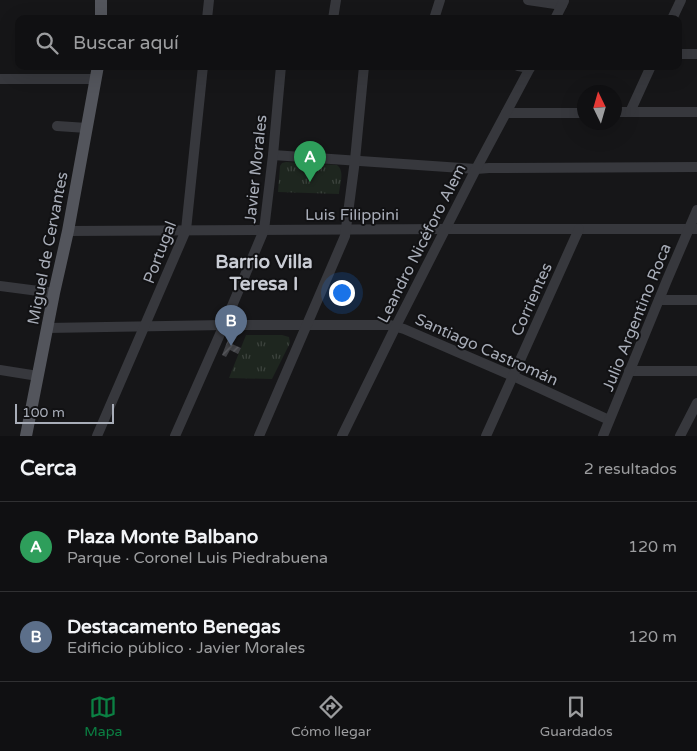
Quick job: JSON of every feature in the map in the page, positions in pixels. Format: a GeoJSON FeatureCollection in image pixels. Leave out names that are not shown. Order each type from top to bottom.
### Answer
{"type":"FeatureCollection","features":[{"type":"Feature","properties":{"kind":"main road"},"geometry":{"type":"LineString","coordinates":[[100,15],[101,0]]}},
{"type":"Feature","properties":{"kind":"main road","name":"Miguel de Cervantes"},"geometry":{"type":"LineString","coordinates":[[26,436],[68,231],[97,72]]}},
{"type":"Feature","properties":{"kind":"street"},"geometry":{"type":"LineString","coordinates":[[207,15],[209,0]]}},
{"type":"Feature","properties":{"kind":"street"},"geometry":{"type":"LineString","coordinates":[[334,15],[336,0]]}},
{"type":"Feature","properties":{"kind":"street"},"geometry":{"type":"LineString","coordinates":[[435,15],[440,0]]}},
{"type":"Feature","properties":{"kind":"street"},"geometry":{"type":"LineString","coordinates":[[528,0],[563,3],[557,15]]}},
{"type":"Feature","properties":{"kind":"street"},"geometry":{"type":"LineString","coordinates":[[674,15],[680,0]]}},
{"type":"Feature","properties":{"kind":"street"},"geometry":{"type":"LineString","coordinates":[[682,54],[697,54]]}},
{"type":"Feature","properties":{"kind":"street","name":"Portugal"},"geometry":{"type":"LineString","coordinates":[[97,436],[186,230],[202,70]]}},
{"type":"Feature","properties":{"kind":"street","name":"Javier Morales"},"geometry":{"type":"LineString","coordinates":[[175,436],[264,230],[281,70]]}},
{"type":"Feature","properties":{"kind":"street"},"geometry":{"type":"LineString","coordinates":[[259,436],[346,230],[364,70]]}},
{"type":"Feature","properties":{"kind":"street","name":"Leandro Nicéforo Alem"},"geometry":{"type":"LineString","coordinates":[[342,436],[476,169],[529,70]]}},
{"type":"Feature","properties":{"kind":"street"},"geometry":{"type":"LineString","coordinates":[[630,112],[649,70]]}},
{"type":"Feature","properties":{"kind":"street"},"geometry":{"type":"LineString","coordinates":[[0,79],[97,72]]}},
{"type":"Feature","properties":{"kind":"street"},"geometry":{"type":"LineString","coordinates":[[506,113],[577,112]]}},
{"type":"Feature","properties":{"kind":"street"},"geometry":{"type":"LineString","coordinates":[[622,112],[697,112]]}},
{"type":"Feature","properties":{"kind":"street"},"geometry":{"type":"LineString","coordinates":[[56,126],[87,128]]}},
{"type":"Feature","properties":{"kind":"street"},"geometry":{"type":"LineString","coordinates":[[273,155],[476,169],[697,167]]}},
{"type":"Feature","properties":{"kind":"street","name":"Julio Argentino Roca"},"geometry":{"type":"LineString","coordinates":[[603,436],[659,300],[692,229],[697,210]]}},
{"type":"Feature","properties":{"kind":"street","name":"Corrientes"},"geometry":{"type":"LineString","coordinates":[[486,436],[579,229]]}},
{"type":"Feature","properties":{"kind":"street","name":"Luis Filippini"},"geometry":{"type":"LineString","coordinates":[[68,231],[692,229]]}},
{"type":"Feature","properties":{"kind":"street"},"geometry":{"type":"LineString","coordinates":[[0,286],[54,293]]}},
{"type":"Feature","properties":{"kind":"street"},"geometry":{"type":"LineString","coordinates":[[659,300],[697,300]]}},
{"type":"Feature","properties":{"kind":"street","name":"Santiago Castromán"},"geometry":{"type":"LineString","coordinates":[[47,328],[384,324],[396,326],[609,420]]}},
{"type":"Feature","properties":{"kind":"street"},"geometry":{"type":"LineString","coordinates":[[0,370],[38,376]]}},
{"type":"Feature","properties":{"kind":"street"},"geometry":{"type":"LineString","coordinates":[[630,371],[697,370]]}},
{"type":"Feature","properties":{"kind":"street"},"geometry":{"type":"LineString","coordinates":[[680,436],[697,403]]}},
{"type":"Feature","properties":{"kind":"green space"},"geometry":{"type":"Polygon","coordinates":[[[286,162],[337,165],[341,171],[339,194],[278,192],[280,166],[286,162]]]}},
{"type":"Feature","properties":{"kind":"green space"},"geometry":{"type":"Polygon","coordinates":[[[246,335],[282,335],[289,337],[290,343],[272,379],[229,378],[246,335]]]}},
{"type":"Feature","properties":{"kind":"building"},"geometry":{"type":"Polygon","coordinates":[[[238,335],[232,344],[241,348],[238,354],[230,350],[226,357],[222,355],[229,337],[238,335]]]}},
{"type":"Feature","properties":{"kind":"place","name":"Plaza Monte Balbano"},"geometry":{"type":"Point","coordinates":[310,182]}},
{"type":"Feature","properties":{"kind":"place","name":"Destacamento Benegas"},"geometry":{"type":"Point","coordinates":[231,346]}},
{"type":"Feature","properties":{"kind":"district","name":"Barrio Villa Teresa I"},"geometry":{"type":"Point","coordinates":[264,272]}}]}
